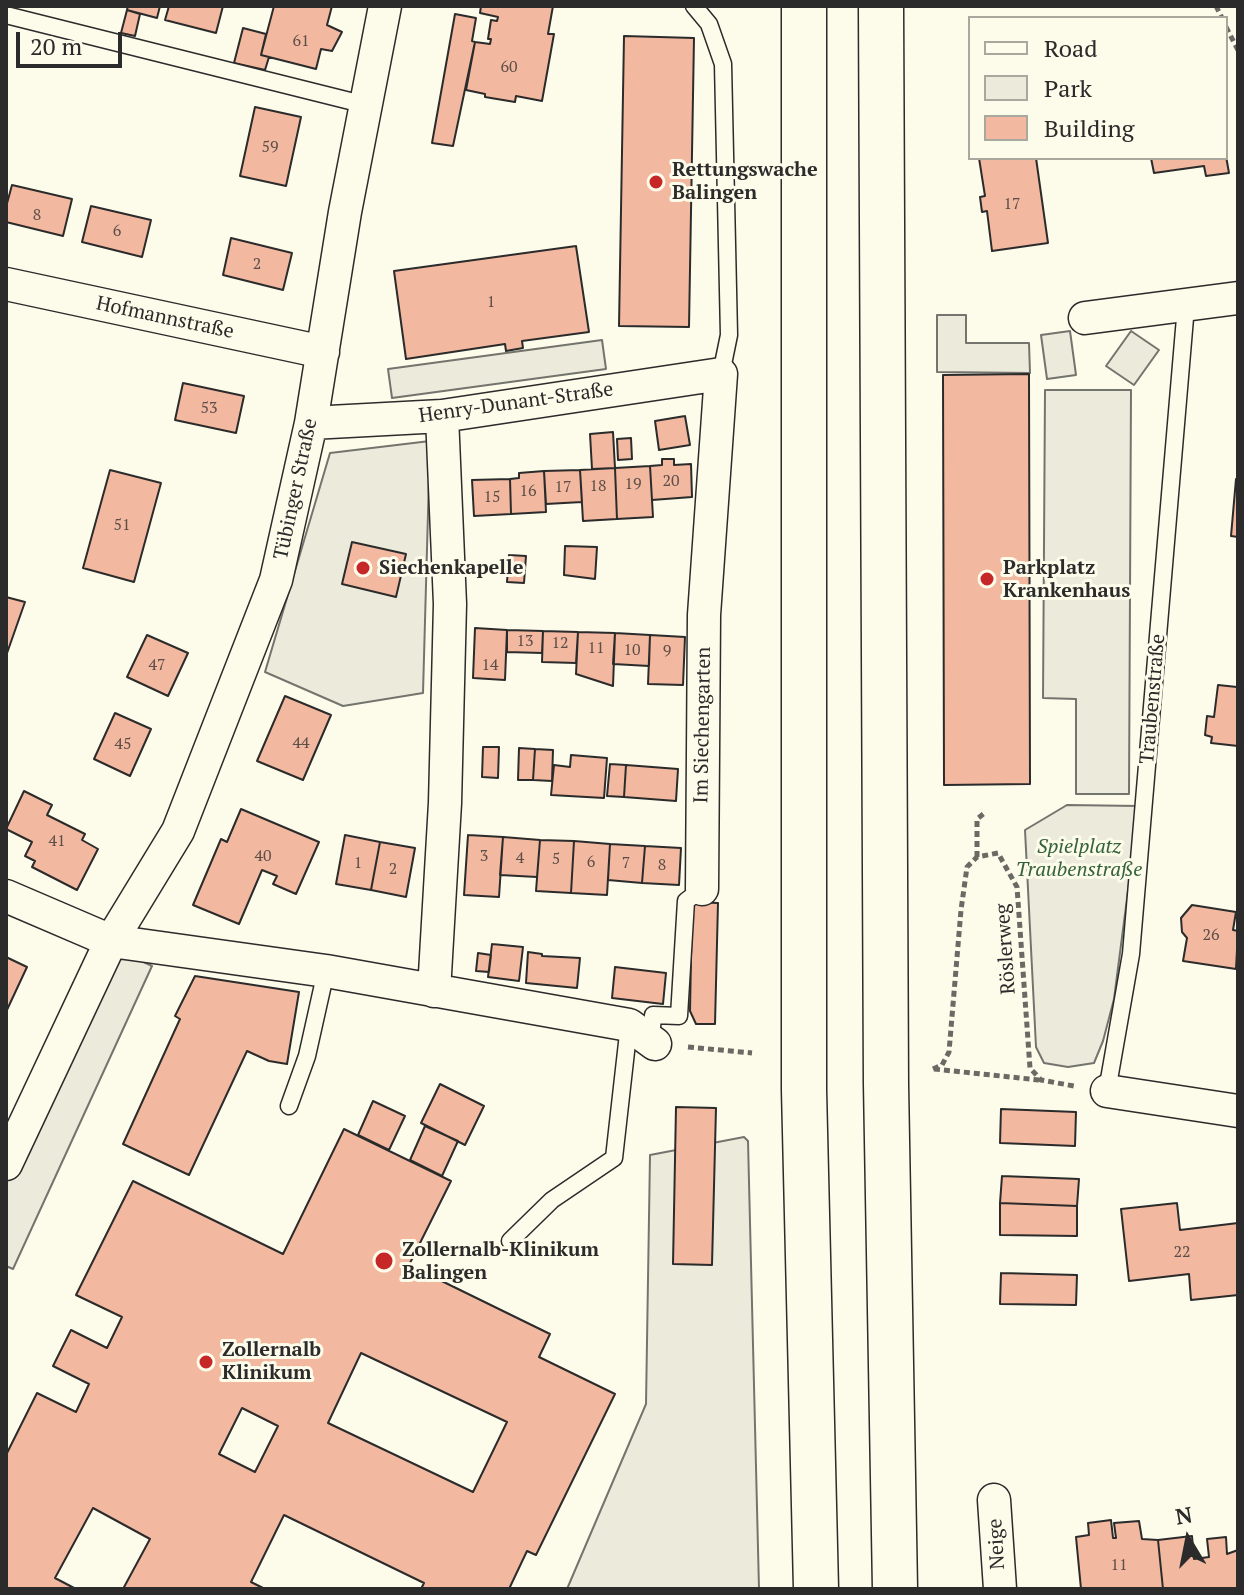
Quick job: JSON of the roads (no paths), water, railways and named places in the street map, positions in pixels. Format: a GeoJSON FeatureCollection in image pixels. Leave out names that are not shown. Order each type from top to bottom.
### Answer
{"type":"FeatureCollection","features":[{"type":"Feature","properties":{"kind":"highway"},"geometry":{"type":"LineString","coordinates":[[804,6],[804,1090],[816,1589]]}},
{"type":"Feature","properties":{"kind":"highway"},"geometry":{"type":"LineString","coordinates":[[881,6],[886,1084],[895,1589]]}},
{"type":"Feature","properties":{"kind":"street","name":"Tübinger Straße"},"geometry":{"type":"LineString","coordinates":[[6,1164],[111,941],[178,831],[276,580],[311,423],[345,212],[385,6]]}},
{"type":"Feature","properties":{"kind":"street","name":"Hofmannstraße"},"geometry":{"type":"LineString","coordinates":[[6,284],[323,352]]}},
{"type":"Feature","properties":{"kind":"street"},"geometry":{"type":"LineString","coordinates":[[1085,318],[1238,298]]}},
{"type":"Feature","properties":{"kind":"street","name":"Henry-Dunant-Straße"},"geometry":{"type":"LineString","coordinates":[[311,423],[442,416],[721,374]]}},
{"type":"Feature","properties":{"kind":"street","name":"Im Siechengarten"},"geometry":{"type":"LineString","coordinates":[[702,889],[704,615],[721,374]]}},
{"type":"Feature","properties":{"kind":"street"},"geometry":{"type":"LineString","coordinates":[[434,991],[445,803],[450,604],[442,416]]}},
{"type":"Feature","properties":{"kind":"street"},"geometry":{"type":"LineString","coordinates":[[6,896],[111,941],[326,971],[645,1036]]}},
{"type":"Feature","properties":{"kind":"street"},"geometry":{"type":"LineString","coordinates":[[1107,1091],[1238,1111]]}},
{"type":"Feature","properties":{"kind":"street","name":"Neige"},"geometry":{"type":"LineString","coordinates":[[994,1500],[1000,1589]]}},
{"type":"Feature","properties":{"kind":"lane"},"geometry":{"type":"LineString","coordinates":[[694,6],[709,24],[723,64],[729,335],[721,374]]}},
{"type":"Feature","properties":{"kind":"lane"},"geometry":{"type":"LineString","coordinates":[[6,15],[366,105]]}},
{"type":"Feature","properties":{"kind":"lane","name":"Traubenstraße"},"geometry":{"type":"LineString","coordinates":[[1107,1091],[1131,954],[1186,306]]}},
{"type":"Feature","properties":{"kind":"lane","name":"Im Siechengarten"},"geometry":{"type":"LineString","coordinates":[[645,1036],[653,1015],[679,1016],[686,901],[702,889]]}},
{"type":"Feature","properties":{"kind":"lane"},"geometry":{"type":"LineString","coordinates":[[289,1106],[307,1056],[326,971]]}},
{"type":"Feature","properties":{"kind":"lane"},"geometry":{"type":"LineString","coordinates":[[510,1241],[552,1200],[614,1158],[645,1036]]}},
{"type":"Feature","properties":{"kind":"place","name":"Rettungswache Balingen"},"geometry":{"type":"Point","coordinates":[656,182]}},
{"type":"Feature","properties":{"kind":"place","name":"Siechenkapelle"},"geometry":{"type":"Point","coordinates":[363,568]}},
{"type":"Feature","properties":{"kind":"place","name":"Parkplatz Krankenhaus"},"geometry":{"type":"Point","coordinates":[987,579]}},
{"type":"Feature","properties":{"kind":"place","name":"Zollernalb-Klinikum Balingen"},"geometry":{"type":"Point","coordinates":[384,1261]}},
{"type":"Feature","properties":{"kind":"place","name":"Zollernalb Klinikum"},"geometry":{"type":"Point","coordinates":[206,1362]}},
{"type":"Feature","properties":{"kind":"park label","name":"Spielplatz Traubenstraße"},"geometry":{"type":"Point","coordinates":[1079,858]}}]}
